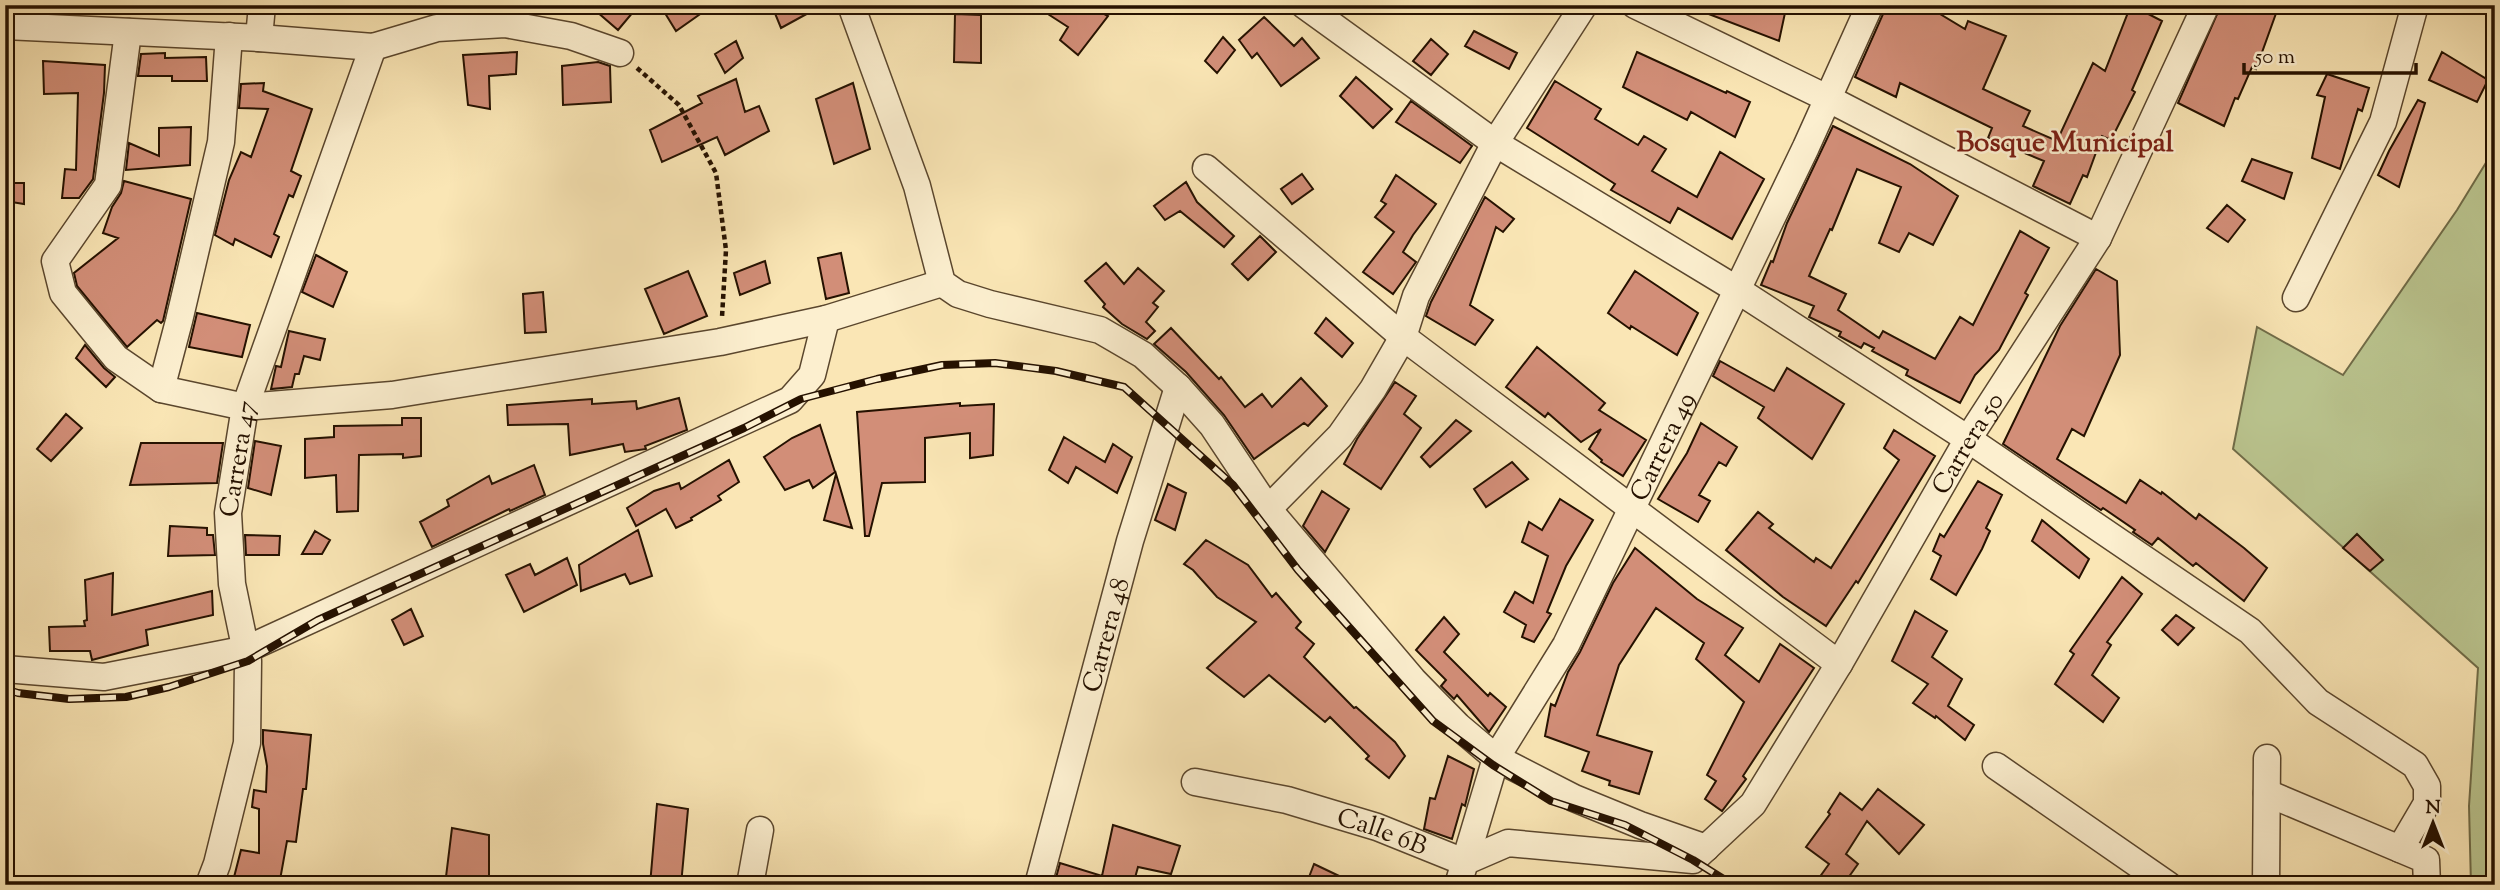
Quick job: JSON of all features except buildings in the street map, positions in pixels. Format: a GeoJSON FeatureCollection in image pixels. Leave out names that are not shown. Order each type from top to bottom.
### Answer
{"type":"FeatureCollection","features":[{"type":"Feature","properties":{"kind":"street"},"geometry":{"type":"LineString","coordinates":[[259,38],[262,5]]}},
{"type":"Feature","properties":{"kind":"street"},"geometry":{"type":"LineString","coordinates":[[851,5],[917,186],[942,283],[958,293],[990,304],[1100,330],[1143,355],[1178,387],[1212,425],[1268,509],[1413,680],[1458,726],[1496,758],[1574,798],[1640,825],[1700,854]]}},
{"type":"Feature","properties":{"kind":"street"},"geometry":{"type":"LineString","coordinates":[[1304,5],[1495,143],[1736,289],[1968,439],[2250,631],[2318,702],[2415,765],[2427,786],[2427,803],[2400,849]]}},
{"type":"Feature","properties":{"kind":"street"},"geometry":{"type":"LineString","coordinates":[[1268,509],[1340,436],[1373,389],[1403,337],[1416,296],[1495,143],[1584,5]]}},
{"type":"Feature","properties":{"kind":"street"},"geometry":{"type":"LineString","coordinates":[[1635,5],[1827,98],[2098,238]]}},
{"type":"Feature","properties":{"kind":"street","name":"Carrera 49"},"geometry":{"type":"LineString","coordinates":[[1461,873],[1496,758],[1566,645],[1870,5]]}},
{"type":"Feature","properties":{"kind":"street","name":"Carrera 50"},"geometry":{"type":"LineString","coordinates":[[1700,854],[1753,804],[1839,664],[1968,439],[2098,238],[2206,5]]}},
{"type":"Feature","properties":{"kind":"street"},"geometry":{"type":"LineString","coordinates":[[2296,298],[2383,122],[2415,5]]}},
{"type":"Feature","properties":{"kind":"street"},"geometry":{"type":"LineString","coordinates":[[5,26],[229,36],[373,47],[437,28],[505,24],[571,36],[620,53]]}},
{"type":"Feature","properties":{"kind":"street"},"geometry":{"type":"LineString","coordinates":[[128,32],[108,185],[55,261],[63,293],[108,349],[116,358],[161,389],[245,407],[393,395],[720,342],[826,319],[942,283]]}},
{"type":"Feature","properties":{"kind":"street"},"geometry":{"type":"LineString","coordinates":[[161,389],[220,142],[229,36]]}},
{"type":"Feature","properties":{"kind":"street","name":"Carrera 47"},"geometry":{"type":"LineString","coordinates":[[209,885],[217,864],[247,743],[247,649],[232,584],[228,513],[245,407],[373,47]]}},
{"type":"Feature","properties":{"kind":"street"},"geometry":{"type":"LineString","coordinates":[[1206,168],[1403,337],[1839,664]]}},
{"type":"Feature","properties":{"kind":"street"},"geometry":{"type":"LineString","coordinates":[[5,669],[104,677],[247,649],[790,400],[812,375],[826,319]]}},
{"type":"Feature","properties":{"kind":"street","name":"Carrera 48"},"geometry":{"type":"LineString","coordinates":[[1038,885],[1130,541],[1178,387]]}},
{"type":"Feature","properties":{"kind":"street"},"geometry":{"type":"LineString","coordinates":[[2266,885],[2267,758]]}},
{"type":"Feature","properties":{"kind":"street"},"geometry":{"type":"LineString","coordinates":[[1996,766],[2168,885]]}},
{"type":"Feature","properties":{"kind":"street","name":"Calle 6B"},"geometry":{"type":"LineString","coordinates":[[1195,782],[1287,800],[1377,827],[1461,873],[1508,843],[1700,854]]}},
{"type":"Feature","properties":{"kind":"street"},"geometry":{"type":"LineString","coordinates":[[2267,793],[2426,860],[2427,885]]}},
{"type":"Feature","properties":{"kind":"street"},"geometry":{"type":"LineString","coordinates":[[750,885],[760,830]]}},
{"type":"Feature","properties":{"kind":"path"},"geometry":{"type":"LineString","coordinates":[[620,53],[679,105],[716,173],[726,250],[720,342]]}},
{"type":"Feature","properties":{"kind":"green space"},"geometry":{"type":"Polygon","coordinates":[[[2495,148],[2495,885],[2471,885],[2469,806],[2478,668],[2233,449],[2257,327],[2343,375],[2457,210],[2495,148]]]}},
{"type":"Feature","properties":{"kind":"railway"},"geometry":{"type":"LineString","coordinates":[[5,689],[69,699],[126,697],[169,687],[248,661],[318,620],[744,428],[801,399],[942,365],[995,363],[1056,371],[1124,387],[1233,485],[1298,570],[1433,721],[1493,765],[1551,801],[1625,825],[1693,860],[1733,885]]}},
{"type":"Feature","properties":{"kind":"district","name":"Bosque Municipal"},"geometry":{"type":"Point","coordinates":[2065,141]}}]}
